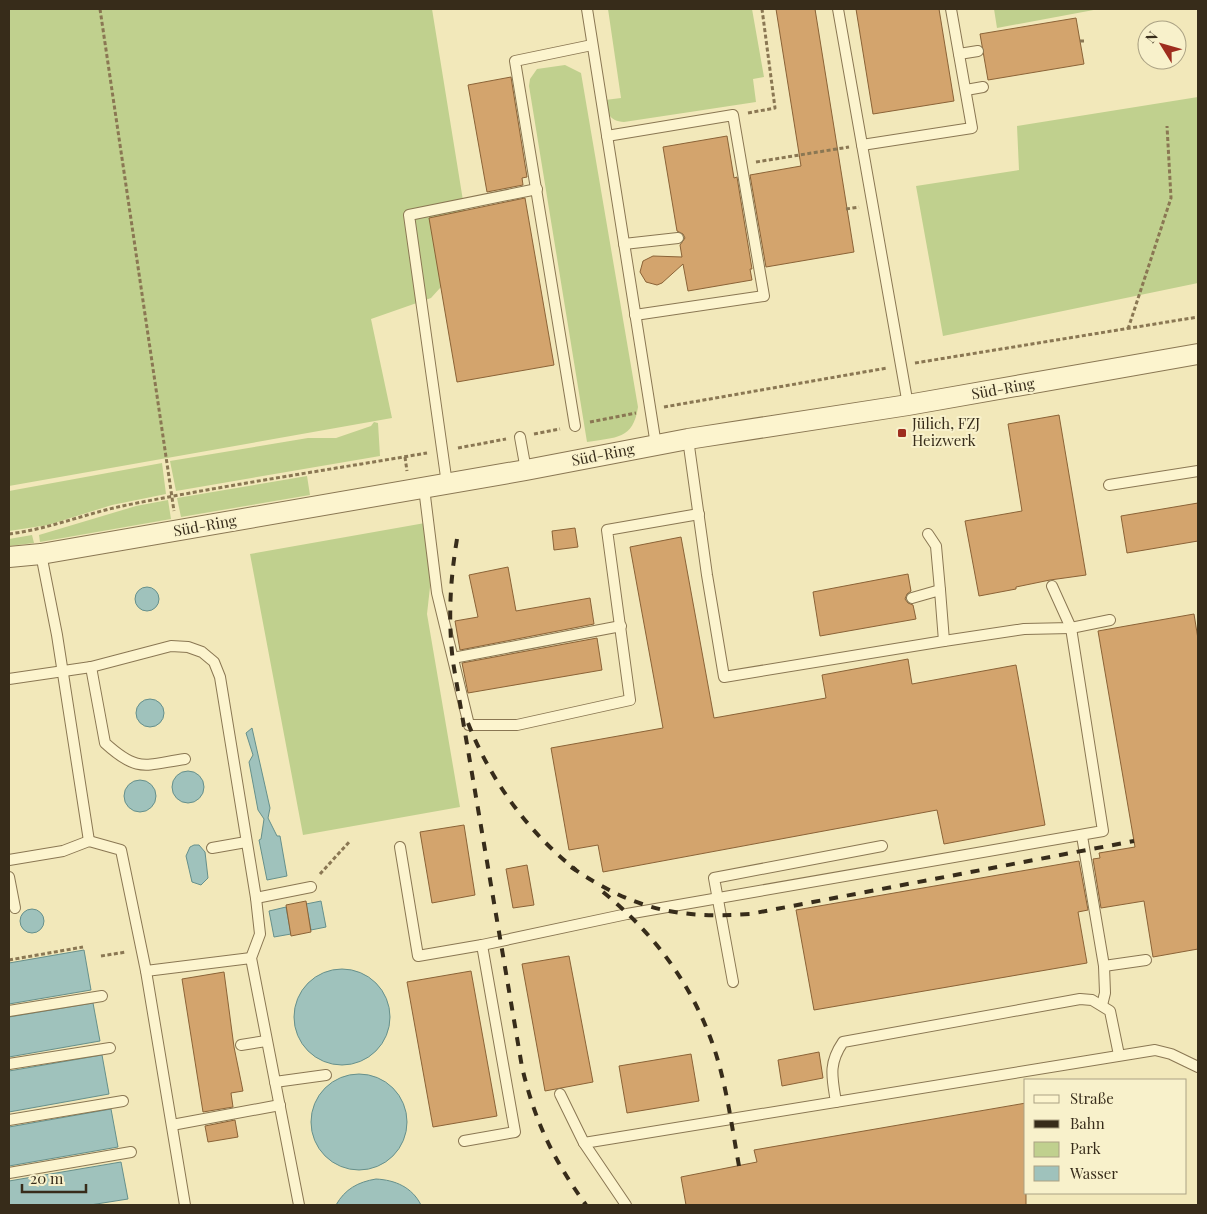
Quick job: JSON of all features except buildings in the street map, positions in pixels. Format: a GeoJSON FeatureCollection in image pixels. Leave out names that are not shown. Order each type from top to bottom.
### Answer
{"type":"FeatureCollection","features":[{"type":"Feature","properties":{"kind":"street","name":"Süd-Ring"},"geometry":{"type":"LineString","coordinates":[[9,557],[41,554],[447,484],[688,438],[908,405],[1198,354]]}},
{"type":"Feature","properties":{"kind":"lane"},"geometry":{"type":"LineString","coordinates":[[587,9],[656,445]]}},
{"type":"Feature","properties":{"kind":"lane"},"geometry":{"type":"LineString","coordinates":[[838,9],[908,405]]}},
{"type":"Feature","properties":{"kind":"lane"},"geometry":{"type":"LineString","coordinates":[[862,146],[972,128],[951,9]]}},
{"type":"Feature","properties":{"kind":"lane"},"geometry":{"type":"LineString","coordinates":[[575,426],[515,61],[592,45]]}},
{"type":"Feature","properties":{"kind":"lane"},"geometry":{"type":"LineString","coordinates":[[960,54],[978,51]]}},
{"type":"Feature","properties":{"kind":"lane"},"geometry":{"type":"LineString","coordinates":[[966,90],[983,87]]}},
{"type":"Feature","properties":{"kind":"lane"},"geometry":{"type":"LineString","coordinates":[[607,136],[732,115],[764,296],[635,315]]}},
{"type":"Feature","properties":{"kind":"lane"},"geometry":{"type":"LineString","coordinates":[[447,484],[444,450],[409,215],[537,189]]}},
{"type":"Feature","properties":{"kind":"lane"},"geometry":{"type":"LineString","coordinates":[[624,244],[678,238]]}},
{"type":"Feature","properties":{"kind":"lane"},"geometry":{"type":"LineString","coordinates":[[520,437],[526,470]]}},
{"type":"Feature","properties":{"kind":"lane"},"geometry":{"type":"LineString","coordinates":[[688,438],[724,677],[1024,629],[1071,628],[1110,620]]}},
{"type":"Feature","properties":{"kind":"lane"},"geometry":{"type":"LineString","coordinates":[[1109,486],[1198,471]]}},
{"type":"Feature","properties":{"kind":"lane"},"geometry":{"type":"LineString","coordinates":[[424,488],[437,592],[469,725],[517,725],[630,700],[607,530],[699,514]]}},
{"type":"Feature","properties":{"kind":"lane"},"geometry":{"type":"LineString","coordinates":[[928,534],[936,546],[944,641]]}},
{"type":"Feature","properties":{"kind":"lane"},"geometry":{"type":"LineString","coordinates":[[41,554],[62,670],[89,841]]}},
{"type":"Feature","properties":{"kind":"lane"},"geometry":{"type":"LineString","coordinates":[[400,847],[418,956],[482,945],[627,914],[1103,831],[1071,628],[1052,586]]}},
{"type":"Feature","properties":{"kind":"lane"},"geometry":{"type":"LineString","coordinates":[[912,598],[940,590]]}},
{"type":"Feature","properties":{"kind":"lane"},"geometry":{"type":"LineString","coordinates":[[453,658],[621,626]]}},
{"type":"Feature","properties":{"kind":"lane"},"geometry":{"type":"LineString","coordinates":[[9,679],[91,667],[171,646],[188,647],[202,652],[214,662],[220,678],[256,898],[260,934],[251,958],[299,1205]]}},
{"type":"Feature","properties":{"kind":"lane"},"geometry":{"type":"LineString","coordinates":[[91,667],[104,743],[129,763],[144,765],[185,759]]}},
{"type":"Feature","properties":{"kind":"lane"},"geometry":{"type":"LineString","coordinates":[[1082,836],[1104,966],[1105,993],[1102,1005]]}},
{"type":"Feature","properties":{"kind":"lane"},"geometry":{"type":"LineString","coordinates":[[9,860],[63,851],[89,841],[121,850],[146,971],[185,1205]]}},
{"type":"Feature","properties":{"kind":"lane"},"geometry":{"type":"LineString","coordinates":[[212,848],[246,842]]}},
{"type":"Feature","properties":{"kind":"lane"},"geometry":{"type":"LineString","coordinates":[[734,982],[714,878],[882,846]]}},
{"type":"Feature","properties":{"kind":"lane"},"geometry":{"type":"LineString","coordinates":[[9,877],[15,908]]}},
{"type":"Feature","properties":{"kind":"lane"},"geometry":{"type":"LineString","coordinates":[[256,898],[311,887]]}},
{"type":"Feature","properties":{"kind":"lane"},"geometry":{"type":"LineString","coordinates":[[464,1142],[515,1132],[482,945]]}},
{"type":"Feature","properties":{"kind":"lane"},"geometry":{"type":"LineString","coordinates":[[146,971],[251,958]]}},
{"type":"Feature","properties":{"kind":"lane"},"geometry":{"type":"LineString","coordinates":[[1104,966],[1146,960]]}},
{"type":"Feature","properties":{"kind":"lane"},"geometry":{"type":"LineString","coordinates":[[9,1011],[102,996]]}},
{"type":"Feature","properties":{"kind":"lane"},"geometry":{"type":"LineString","coordinates":[[836,1102],[831,1069],[836,1052],[843,1042],[1080,999],[1092,1000],[1110,1011],[1119,1055]]}},
{"type":"Feature","properties":{"kind":"lane"},"geometry":{"type":"LineString","coordinates":[[241,1045],[266,1041]]}},
{"type":"Feature","properties":{"kind":"lane"},"geometry":{"type":"LineString","coordinates":[[9,1064],[110,1048]]}},
{"type":"Feature","properties":{"kind":"lane"},"geometry":{"type":"LineString","coordinates":[[584,1143],[1155,1050],[1171,1054],[1198,1067]]}},
{"type":"Feature","properties":{"kind":"lane"},"geometry":{"type":"LineString","coordinates":[[275,1082],[326,1075]]}},
{"type":"Feature","properties":{"kind":"lane"},"geometry":{"type":"LineString","coordinates":[[560,1094],[584,1143],[626,1205]]}},
{"type":"Feature","properties":{"kind":"lane"},"geometry":{"type":"LineString","coordinates":[[9,1120],[123,1101]]}},
{"type":"Feature","properties":{"kind":"lane"},"geometry":{"type":"LineString","coordinates":[[172,1125],[280,1105]]}},
{"type":"Feature","properties":{"kind":"lane"},"geometry":{"type":"LineString","coordinates":[[9,1174],[130,1152]]}},
{"type":"Feature","properties":{"kind":"path"},"geometry":{"type":"LineString","coordinates":[[100,9],[172,496]]}},
{"type":"Feature","properties":{"kind":"path"},"geometry":{"type":"LineString","coordinates":[[732,115],[776,108],[762,9]]}},
{"type":"Feature","properties":{"kind":"path"},"geometry":{"type":"LineString","coordinates":[[1080,41],[1085,41]]}},
{"type":"Feature","properties":{"kind":"path"},"geometry":{"type":"LineString","coordinates":[[1128,328],[1171,198],[1167,126]]}},
{"type":"Feature","properties":{"kind":"path"},"geometry":{"type":"LineString","coordinates":[[741,164],[862,146]]}},
{"type":"Feature","properties":{"kind":"path"},"geometry":{"type":"LineString","coordinates":[[9,534],[36,530],[111,508],[172,496],[520,437],[650,410],[901,366],[1198,317]]}},
{"type":"Feature","properties":{"kind":"path"},"geometry":{"type":"LineString","coordinates":[[311,887],[350,842]]}},
{"type":"Feature","properties":{"kind":"path"},"geometry":{"type":"LineString","coordinates":[[9,960],[83,947]]}},
{"type":"Feature","properties":{"kind":"path"},"geometry":{"type":"LineString","coordinates":[[101,956],[141,949]]}},
{"type":"Feature","properties":{"kind":"green space"},"geometry":{"type":"Polygon","coordinates":[[[9,9],[432,9],[465,213],[450,277],[431,298],[371,319],[392,418],[9,486],[9,9]]]}},
{"type":"Feature","properties":{"kind":"green space"},"geometry":{"type":"Polygon","coordinates":[[[608,9],[752,9],[764,77],[753,79],[756,102],[624,122],[615,120],[608,112],[605,100],[621,98],[608,9]]]}},
{"type":"Feature","properties":{"kind":"green space"},"geometry":{"type":"Polygon","coordinates":[[[994,9],[1099,9],[997,28],[994,9]]]}},
{"type":"Feature","properties":{"kind":"green space"},"geometry":{"type":"Polygon","coordinates":[[[565,65],[581,73],[638,407],[632,426],[622,435],[587,442],[529,86],[530,79],[537,69],[565,65]]]}},
{"type":"Feature","properties":{"kind":"green space"},"geometry":{"type":"Polygon","coordinates":[[[1198,97],[1198,283],[943,336],[916,186],[1019,170],[1017,126],[1198,97]]]}},
{"type":"Feature","properties":{"kind":"green space"},"geometry":{"type":"Polygon","coordinates":[[[374,422],[378,423],[380,456],[176,491],[170,461],[308,438],[336,438],[371,426],[374,422]]]}},
{"type":"Feature","properties":{"kind":"green space"},"geometry":{"type":"Polygon","coordinates":[[[162,463],[166,494],[112,505],[48,525],[9,531],[9,491],[162,463]]]}},
{"type":"Feature","properties":{"kind":"green space"},"geometry":{"type":"Polygon","coordinates":[[[307,476],[310,495],[181,517],[177,498],[307,476]]]}},
{"type":"Feature","properties":{"kind":"green space"},"geometry":{"type":"Polygon","coordinates":[[[168,500],[171,519],[40,542],[39,535],[136,506],[168,500]]]}},
{"type":"Feature","properties":{"kind":"green space"},"geometry":{"type":"Polygon","coordinates":[[[425,523],[432,569],[427,614],[460,807],[303,835],[250,554],[425,523]]]}},
{"type":"Feature","properties":{"kind":"green space"},"geometry":{"type":"Polygon","coordinates":[[[32,535],[34,543],[9,546],[9,539],[32,535]]]}},
{"type":"Feature","properties":{"kind":"water"},"geometry":{"type":"Polygon","coordinates":[[[147,587],[152,588],[158,594],[158,604],[152,610],[147,611],[142,610],[136,604],[135,599],[136,594],[142,588],[147,587]]]}},
{"type":"Feature","properties":{"kind":"water"},"geometry":{"type":"Polygon","coordinates":[[[150,699],[160,703],[164,713],[160,723],[150,727],[140,723],[136,713],[140,703],[150,699]]]}},
{"type":"Feature","properties":{"kind":"water"},"geometry":{"type":"Polygon","coordinates":[[[252,728],[270,808],[268,818],[277,836],[280,836],[287,876],[267,880],[259,840],[261,839],[264,819],[258,810],[249,762],[253,755],[246,733],[252,728]]]}},
{"type":"Feature","properties":{"kind":"water"},"geometry":{"type":"Polygon","coordinates":[[[188,771],[200,775],[204,787],[200,799],[188,803],[176,799],[172,787],[176,775],[188,771]]]}},
{"type":"Feature","properties":{"kind":"water"},"geometry":{"type":"Polygon","coordinates":[[[140,780],[146,781],[151,785],[155,790],[155,802],[151,807],[146,811],[140,812],[134,811],[129,807],[125,802],[124,796],[125,790],[129,785],[134,781],[140,780]]]}},
{"type":"Feature","properties":{"kind":"water"},"geometry":{"type":"Polygon","coordinates":[[[199,845],[205,852],[208,878],[201,885],[192,882],[186,856],[190,847],[199,845]]]}},
{"type":"Feature","properties":{"kind":"water"},"geometry":{"type":"Polygon","coordinates":[[[321,901],[326,927],[311,930],[306,904],[321,901]]]}},
{"type":"Feature","properties":{"kind":"water"},"geometry":{"type":"Polygon","coordinates":[[[286,907],[291,934],[274,937],[269,911],[286,907]]]}},
{"type":"Feature","properties":{"kind":"water"},"geometry":{"type":"Polygon","coordinates":[[[32,909],[37,910],[43,916],[43,926],[37,932],[32,933],[27,932],[21,926],[20,921],[21,916],[27,910],[32,909]]]}},
{"type":"Feature","properties":{"kind":"water"},"geometry":{"type":"Polygon","coordinates":[[[84,950],[91,990],[9,1004],[9,963],[84,950]]]}},
{"type":"Feature","properties":{"kind":"water"},"geometry":{"type":"Polygon","coordinates":[[[342,969],[361,972],[376,983],[387,998],[390,1017],[387,1036],[376,1051],[361,1062],[342,1065],[323,1062],[308,1051],[297,1036],[294,1017],[297,998],[308,983],[323,972],[342,969]]]}},
{"type":"Feature","properties":{"kind":"water"},"geometry":{"type":"Polygon","coordinates":[[[93,1003],[100,1041],[9,1057],[9,1017],[93,1003]]]}},
{"type":"Feature","properties":{"kind":"water"},"geometry":{"type":"Polygon","coordinates":[[[102,1055],[109,1094],[9,1112],[9,1071],[102,1055]]]}},
{"type":"Feature","properties":{"kind":"water"},"geometry":{"type":"Polygon","coordinates":[[[359,1074],[377,1078],[393,1088],[403,1104],[407,1122],[403,1140],[393,1156],[377,1166],[359,1170],[341,1166],[325,1156],[315,1140],[311,1122],[315,1104],[325,1088],[341,1078],[359,1074]]]}},
{"type":"Feature","properties":{"kind":"water"},"geometry":{"type":"Polygon","coordinates":[[[111,1109],[118,1147],[9,1166],[9,1127],[111,1109]]]}},
{"type":"Feature","properties":{"kind":"water"},"geometry":{"type":"Polygon","coordinates":[[[121,1162],[128,1199],[90,1205],[9,1205],[9,1181],[121,1162]]]}},
{"type":"Feature","properties":{"kind":"water"},"geometry":{"type":"Polygon","coordinates":[[[376,1179],[390,1181],[408,1189],[421,1205],[336,1205],[353,1187],[376,1179]]]}},
{"type":"Feature","properties":{"kind":"railway"},"geometry":{"type":"LineString","coordinates":[[457,539],[450,600],[453,662],[522,1067],[527,1087],[546,1139],[564,1172],[586,1205]]}},
{"type":"Feature","properties":{"kind":"railway"},"geometry":{"type":"LineString","coordinates":[[468,723],[488,765],[512,804],[542,839],[576,870]]}},
{"type":"Feature","properties":{"kind":"railway"},"geometry":{"type":"LineString","coordinates":[[571,867],[615,893],[635,902],[656,908],[700,915],[750,914],[1134,841]]}},
{"type":"Feature","properties":{"kind":"railway"},"geometry":{"type":"LineString","coordinates":[[603,892],[622,908],[656,944],[671,963],[696,1005],[715,1051],[723,1079],[739,1166]]}},
{"type":"Feature","properties":{"kind":"place","name":"Jülich, FZJ Heizwerk"},"geometry":{"type":"Point","coordinates":[902,433]}}]}
